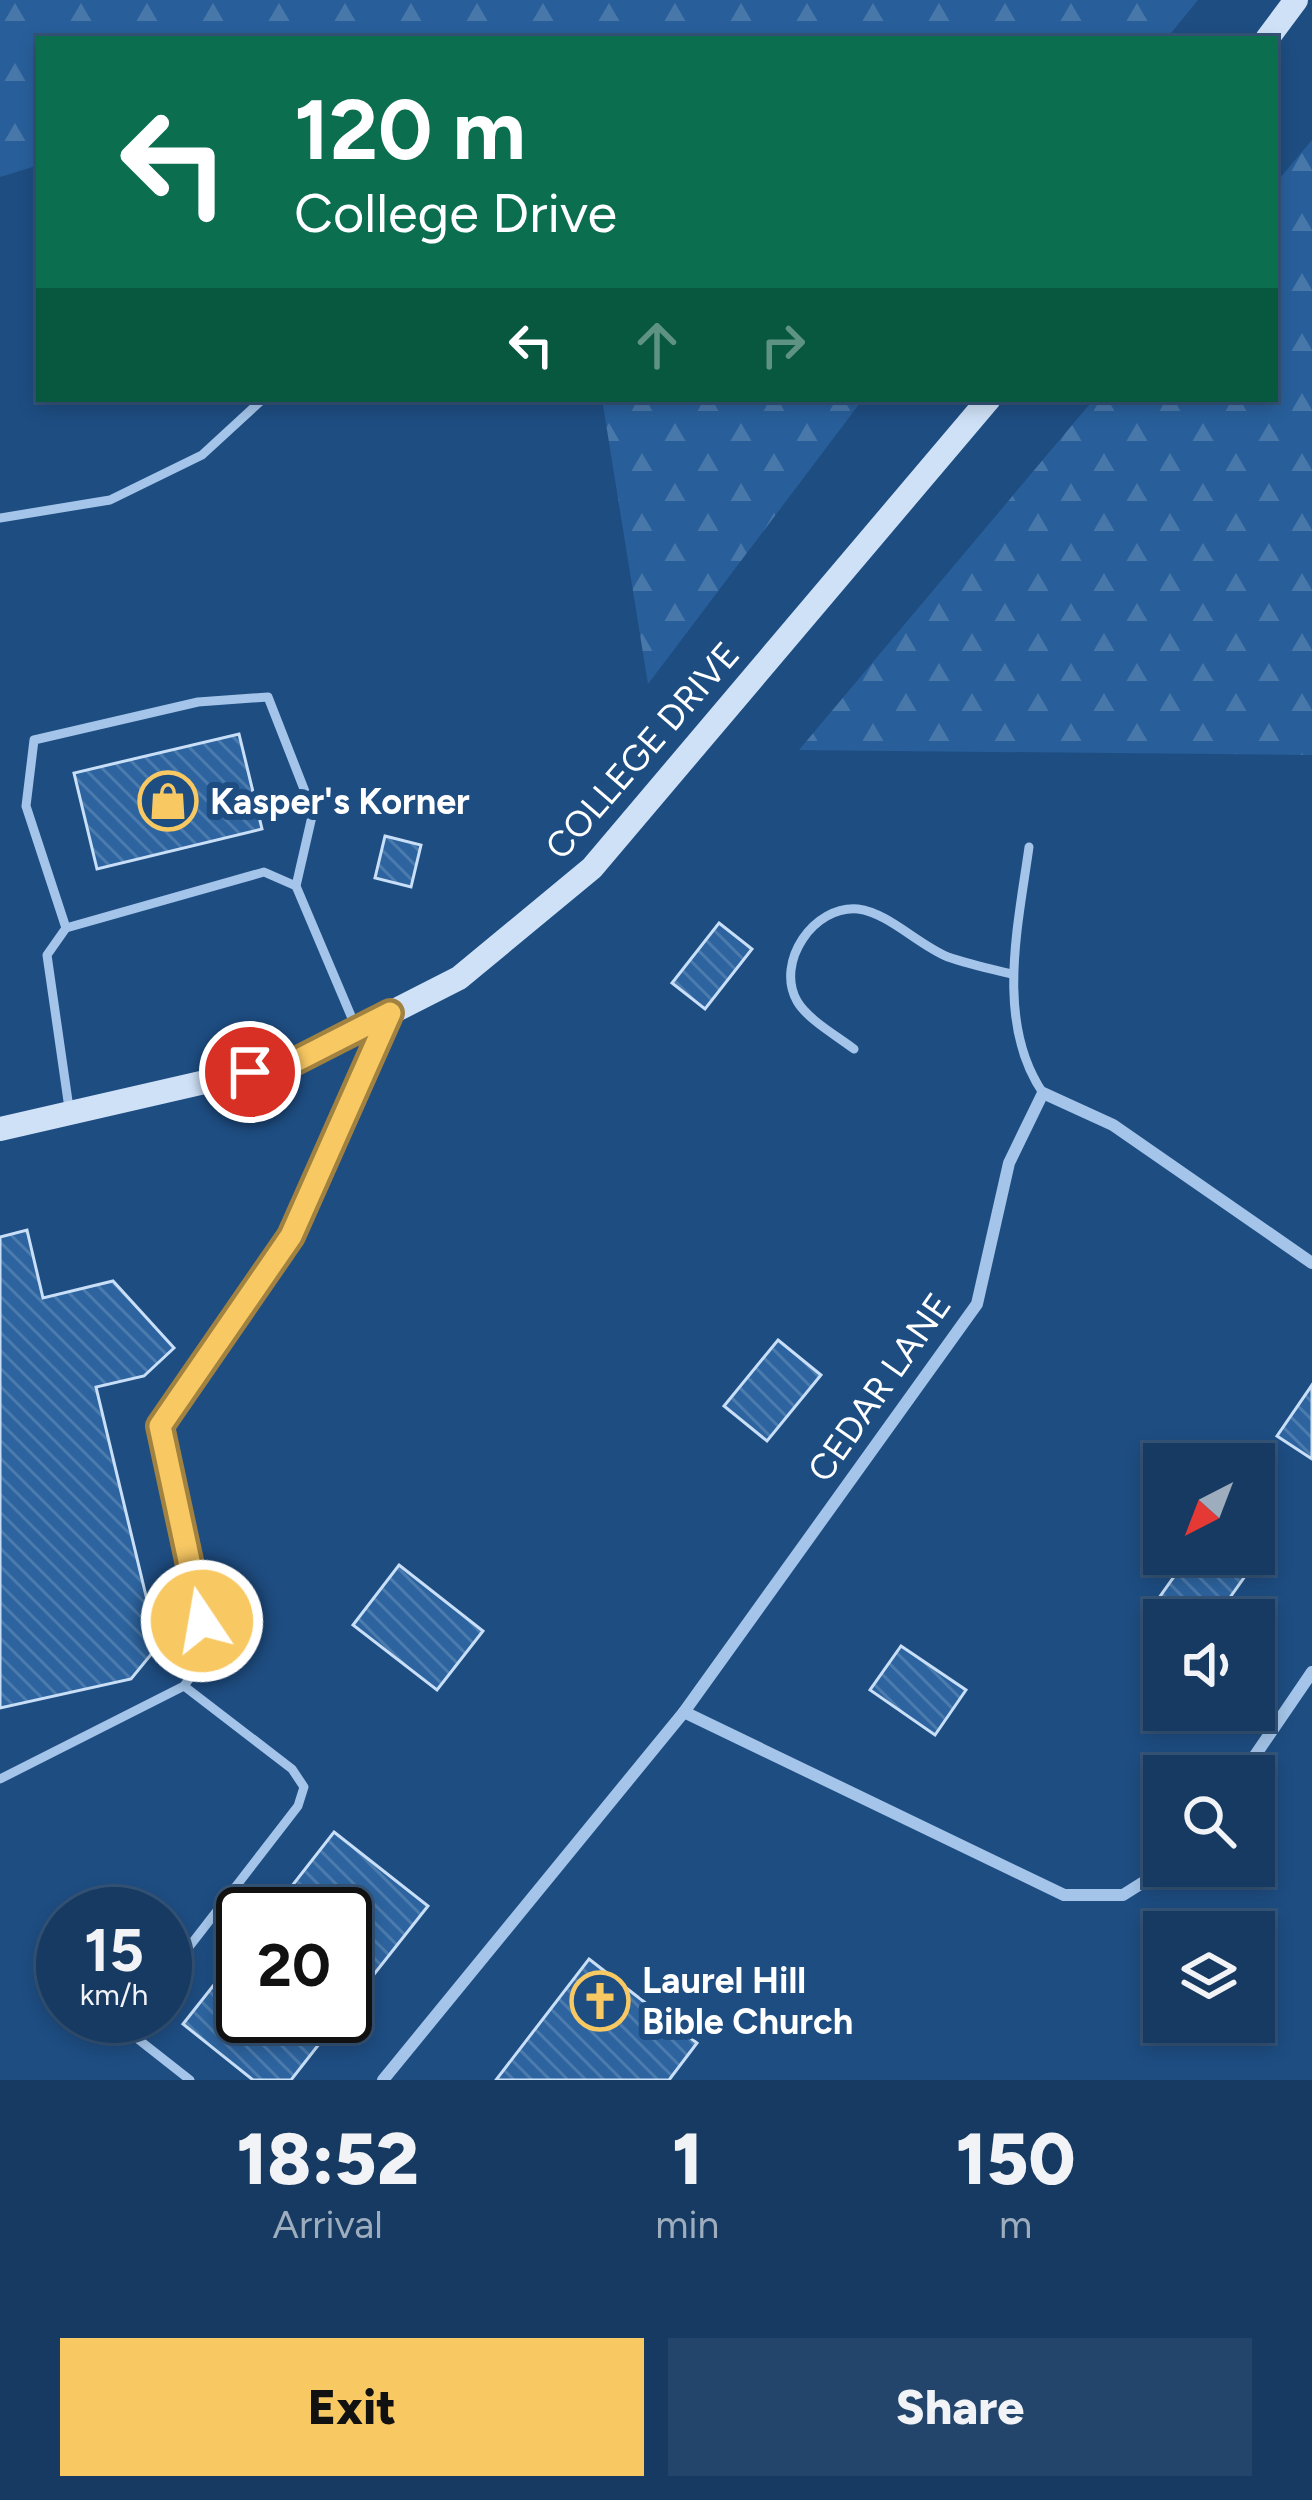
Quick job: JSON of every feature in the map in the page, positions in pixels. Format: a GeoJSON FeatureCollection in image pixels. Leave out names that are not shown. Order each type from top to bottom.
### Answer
{"type":"FeatureCollection","features":[{"type":"Feature","properties":{"kind":"main road"},"geometry":{"type":"LineString","coordinates":[[1269,36],[1296,0]]}},
{"type":"Feature","properties":{"kind":"main road","name":"COLLEGE DRIVE"},"geometry":{"type":"LineString","coordinates":[[0,1129],[296,1061],[459,978],[592,868],[986,402]]}},
{"type":"Feature","properties":{"kind":"street"},"geometry":{"type":"LineString","coordinates":[[1043,1093],[1113,1125],[1312,1264]]}},
{"type":"Feature","properties":{"kind":"street","name":"CEDAR LANE"},"geometry":{"type":"LineString","coordinates":[[383,2080],[684,1712],[976,1304],[1009,1162],[1043,1093]]}},
{"type":"Feature","properties":{"kind":"street"},"geometry":{"type":"LineString","coordinates":[[1255,1755],[1312,1672]]}},
{"type":"Feature","properties":{"kind":"street"},"geometry":{"type":"LineString","coordinates":[[684,1712],[1064,1895],[1123,1895],[1143,1882]]}},
{"type":"Feature","properties":{"kind":"lane"},"geometry":{"type":"LineString","coordinates":[[0,518],[110,500],[202,454],[260,402]]}},
{"type":"Feature","properties":{"kind":"lane"},"geometry":{"type":"LineString","coordinates":[[66,928],[26,806],[34,740],[198,702],[268,697],[313,812],[296,886],[357,1030]]}},
{"type":"Feature","properties":{"kind":"lane"},"geometry":{"type":"LineString","coordinates":[[1029,847],[1012,974],[1028,1070],[1043,1093]]}},
{"type":"Feature","properties":{"kind":"lane"},"geometry":{"type":"LineString","coordinates":[[70,1113],[47,955],[66,928],[264,872],[296,886]]}},
{"type":"Feature","properties":{"kind":"lane"},"geometry":{"type":"LineString","coordinates":[[854,1049],[798,1004],[792,987],[802,936],[826,916],[854,908],[876,914],[950,957],[1012,974]]}},
{"type":"Feature","properties":{"kind":"lane"},"geometry":{"type":"LineString","coordinates":[[0,1779],[184,1686],[202,1661],[202,1621],[160,1426],[291,1236],[390,1013]]}},
{"type":"Feature","properties":{"kind":"lane"},"geometry":{"type":"LineString","coordinates":[[184,1686],[292,1768],[304,1787],[298,1806],[192,1943]]}},
{"type":"Feature","properties":{"kind":"lane"},"geometry":{"type":"LineString","coordinates":[[143,2043],[190,2080]]}},
{"type":"Feature","properties":{"kind":"green space"},"geometry":{"type":"Polygon","coordinates":[[[0,0],[1198,0],[1168,36],[36,36],[36,166],[0,177],[0,0]]]}},
{"type":"Feature","properties":{"kind":"green space"},"geometry":{"type":"Polygon","coordinates":[[[1312,140],[1312,755],[799,750],[1091,402],[1278,402],[1278,180],[1312,140]]]}},
{"type":"Feature","properties":{"kind":"green space"},"geometry":{"type":"Polygon","coordinates":[[[602,402],[861,402],[648,684],[602,402]]]}},
{"type":"Feature","properties":{"kind":"building","name":"Kasper's Korner"},"geometry":{"type":"Polygon","coordinates":[[[239,734],[262,829],[97,869],[74,773],[239,734]]]}},
{"type":"Feature","properties":{"kind":"building"},"geometry":{"type":"Polygon","coordinates":[[[385,836],[421,845],[411,887],[375,878],[385,836]]]}},
{"type":"Feature","properties":{"kind":"building"},"geometry":{"type":"Polygon","coordinates":[[[719,923],[752,949],[705,1009],[672,983],[719,923]]]}},
{"type":"Feature","properties":{"kind":"building"},"geometry":{"type":"Polygon","coordinates":[[[27,1230],[43,1298],[113,1281],[174,1348],[144,1376],[96,1387],[158,1646],[131,1679],[0,1708],[0,1237],[27,1230]]]}},
{"type":"Feature","properties":{"kind":"building"},"geometry":{"type":"Polygon","coordinates":[[[778,1340],[821,1375],[767,1441],[724,1406],[778,1340]]]}},
{"type":"Feature","properties":{"kind":"building"},"geometry":{"type":"Polygon","coordinates":[[[1312,1385],[1312,1459],[1277,1436],[1312,1385]]]}},
{"type":"Feature","properties":{"kind":"building"},"geometry":{"type":"Polygon","coordinates":[[[399,1565],[483,1631],[437,1690],[353,1625],[399,1565]]]}},
{"type":"Feature","properties":{"kind":"building"},"geometry":{"type":"Polygon","coordinates":[[[1175,1575],[1246,1575],[1229,1599],[1158,1599],[1175,1575]]]}},
{"type":"Feature","properties":{"kind":"building"},"geometry":{"type":"Polygon","coordinates":[[[901,1646],[966,1690],[935,1735],[870,1690],[901,1646]]]}},
{"type":"Feature","properties":{"kind":"building"},"geometry":{"type":"Polygon","coordinates":[[[334,1832],[428,1906],[372,1977],[372,1887],[291,1887],[334,1832]]]}},
{"type":"Feature","properties":{"kind":"building","name":"Laurel Hill Bible Church"},"geometry":{"type":"Polygon","coordinates":[[[589,1959],[697,2043],[669,2080],[496,2080],[589,1959]]]}},
{"type":"Feature","properties":{"kind":"building"},"geometry":{"type":"Polygon","coordinates":[[[216,1982],[216,2043],[320,2043],[291,2080],[253,2080],[192,2031],[192,2013],[216,1982]]]}},
{"type":"Feature","properties":{"kind":"place","name":"Kasper's Korner"},"geometry":{"type":"Point","coordinates":[168,801]}},
{"type":"Feature","properties":{"kind":"place","name":"Laurel Hill Bible Church"},"geometry":{"type":"Point","coordinates":[600,2001]}},
{"type":"Feature","properties":{"kind":"route"},"geometry":{"type":"LineString","coordinates":[[202,1621],[160,1426],[170,1403],[263,1284],[291,1236],[390,1013],[296,1061],[250,1072]]}}]}
